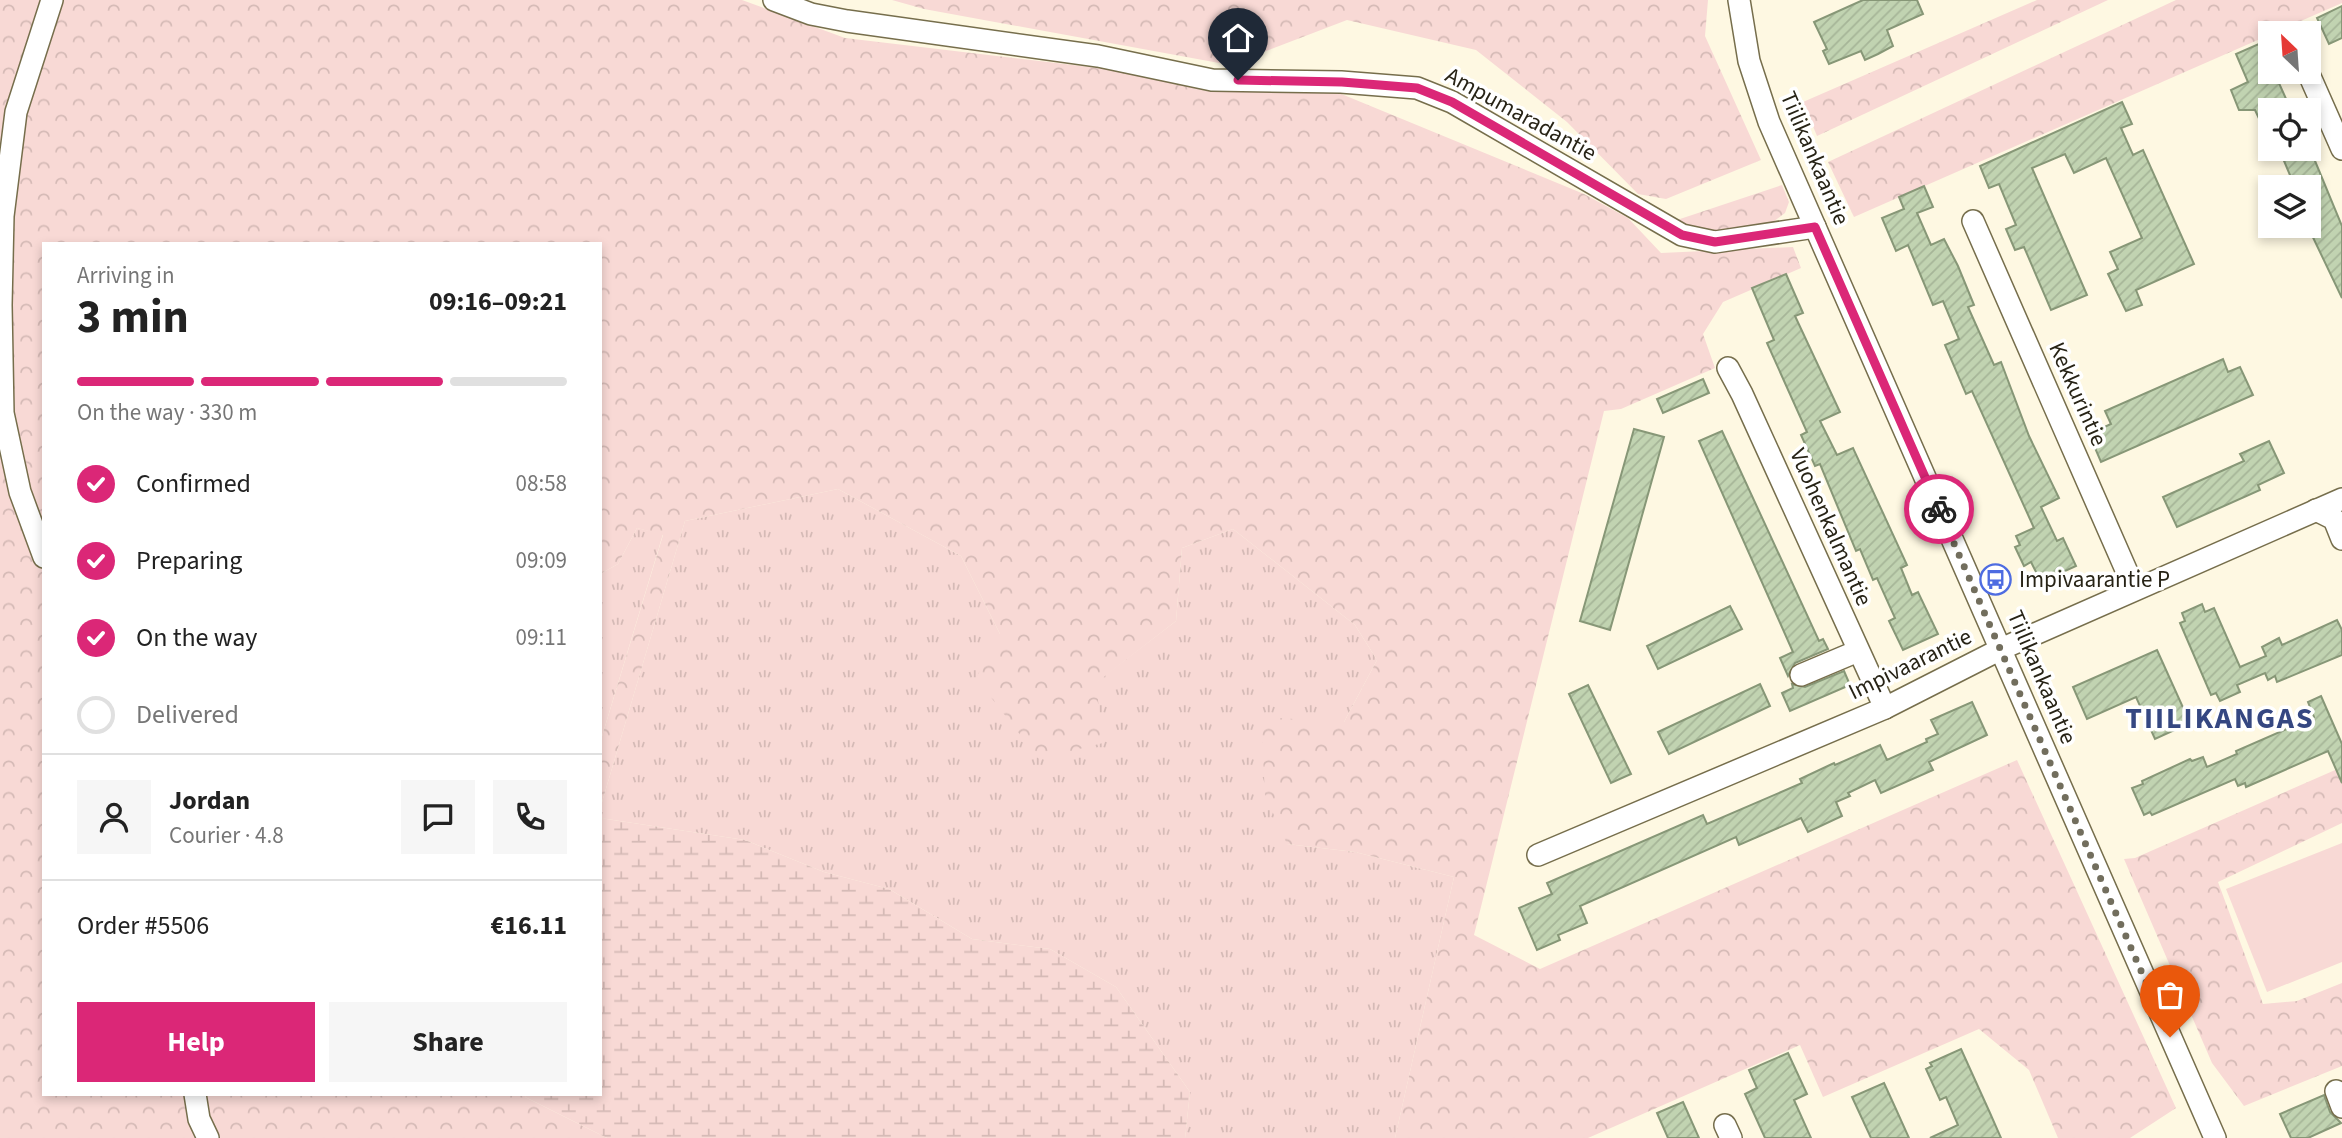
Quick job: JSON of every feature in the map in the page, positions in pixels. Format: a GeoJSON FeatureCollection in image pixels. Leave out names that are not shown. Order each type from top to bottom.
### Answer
{"type":"FeatureCollection","features":[{"type":"Feature","properties":{"kind":"street"},"geometry":{"type":"LineString","coordinates":[[42,552],[20,492],[4,414],[1,305],[3,216],[16,112],[52,0]]}},
{"type":"Feature","properties":{"kind":"street","name":"Ampumaradantie"},"geometry":{"type":"LineString","coordinates":[[774,0],[811,14],[847,21],[1098,56],[1212,80],[1342,82],[1417,88],[1452,102],[1682,235],[1715,242],[1815,227]]}},
{"type":"Feature","properties":{"kind":"street","name":"Tiilikankaantie"},"geometry":{"type":"LineString","coordinates":[[1739,0],[1745,44],[1756,86],[2211,1137]]}},
{"type":"Feature","properties":{"kind":"street"},"geometry":{"type":"LineString","coordinates":[[2313,84],[2342,149]]}},
{"type":"Feature","properties":{"kind":"street","name":"Kekkurintie"},"geometry":{"type":"LineString","coordinates":[[1973,221],[2134,588]]}},
{"type":"Feature","properties":{"kind":"street","name":"Vuohenkalmantie"},"geometry":{"type":"LineString","coordinates":[[1728,368],[1885,708]]}},
{"type":"Feature","properties":{"kind":"street","name":"Impivaarantie"},"geometry":{"type":"LineString","coordinates":[[1538,855],[1885,708],[2001,649],[2134,588],[2342,499]]}},
{"type":"Feature","properties":{"kind":"street"},"geometry":{"type":"LineString","coordinates":[[2316,510],[2334,519],[2342,539]]}},
{"type":"Feature","properties":{"kind":"street"},"geometry":{"type":"LineString","coordinates":[[1801,676],[1858,651]]}},
{"type":"Feature","properties":{"kind":"street"},"geometry":{"type":"LineString","coordinates":[[195,1096],[199,1119],[208,1138]]}},
{"type":"Feature","properties":{"kind":"green space"},"geometry":{"type":"Polygon","coordinates":[[[0,0],[742,0],[845,38],[1107,69],[1207,91],[1339,93],[1584,194],[1628,218],[1661,253],[1793,247],[1801,268],[1723,302],[1703,334],[1715,368],[1621,409],[1604,411],[1474,935],[1540,969],[2017,760],[2176,1108],[2130,1138],[2058,1138],[2029,1070],[1979,1029],[1823,1097],[1800,1045],[1588,1138],[1395,1138],[1454,877],[1355,852],[1287,844],[1265,795],[1261,717],[1344,722],[1377,660],[1355,625],[1233,529],[1182,548],[1176,621],[1096,683],[1103,743],[1039,759],[976,678],[1000,634],[961,556],[838,489],[685,521],[602,802],[602,736],[663,535],[637,528],[618,564],[602,573],[602,242],[42,242],[42,1096],[525,1096],[607,1138],[0,1138],[0,0]]]}},
{"type":"Feature","properties":{"kind":"green space"},"geometry":{"type":"Polygon","coordinates":[[[892,0],[1708,0],[1705,36],[1761,160],[1666,199],[1638,194],[1567,122],[1476,50],[1347,20],[1230,65],[924,9],[892,0]]]}},
{"type":"Feature","properties":{"kind":"green space"},"geometry":{"type":"Polygon","coordinates":[[[2037,0],[2108,0],[1817,136],[1803,102],[2037,0]]]}},
{"type":"Feature","properties":{"kind":"green space"},"geometry":{"type":"Polygon","coordinates":[[[2176,0],[2342,0],[2342,3],[2301,21],[2258,21],[2258,40],[1854,217],[1828,162],[2176,0]]]}},
{"type":"Feature","properties":{"kind":"green space"},"geometry":{"type":"Polygon","coordinates":[[[1782,185],[1789,202],[1785,213],[1770,224],[1711,236],[1677,220],[1782,185]]]}},
{"type":"Feature","properties":{"kind":"green space"},"geometry":{"type":"Polygon","coordinates":[[[838,489],[961,556],[1000,634],[1095,683],[1176,621],[1182,548],[1233,529],[1355,625],[1377,660],[1344,722],[1287,844],[1355,852],[1454,877],[1395,1138],[1185,1138],[1190,1092],[1116,987],[1050,949],[972,939],[889,889],[824,872],[745,840],[602,818],[602,802],[685,521],[838,489]]]}},
{"type":"Feature","properties":{"kind":"green space"},"geometry":{"type":"Polygon","coordinates":[[[637,528],[663,534],[602,736],[602,573],[618,564],[637,528]]]}},
{"type":"Feature","properties":{"kind":"green space"},"geometry":{"type":"Polygon","coordinates":[[[2342,767],[2342,823],[2218,882],[2263,1004],[2297,1001],[2342,983],[2342,1066],[2244,1106],[2212,1063],[2124,859],[2135,858],[2342,767]]]}},
{"type":"Feature","properties":{"kind":"green space"},"geometry":{"type":"Polygon","coordinates":[[[602,818],[745,840],[824,872],[889,889],[972,939],[1050,949],[1116,987],[1190,1092],[1185,1138],[607,1138],[525,1097],[602,1096],[602,818]]]}},
{"type":"Feature","properties":{"kind":"green space"},"geometry":{"type":"Polygon","coordinates":[[[2342,843],[2342,962],[2267,992],[2226,889],[2342,843]]]}},
{"type":"Feature","properties":{"kind":"building"},"geometry":{"type":"Polygon","coordinates":[[[1863,0],[1917,0],[1923,14],[1887,30],[1893,46],[1878,54],[1865,60],[1861,51],[1829,64],[1823,51],[1827,49],[1814,22],[1863,0]]]}},
{"type":"Feature","properties":{"kind":"building"},"geometry":{"type":"Polygon","coordinates":[[[2342,6],[2342,38],[2329,44],[2321,21],[2317,18],[2342,6]]]}},
{"type":"Feature","properties":{"kind":"building"},"geometry":{"type":"Polygon","coordinates":[[[2258,44],[2258,84],[2279,84],[2286,98],[2258,98],[2258,116],[2255,110],[2239,110],[2231,90],[2248,82],[2236,54],[2258,44]]]}},
{"type":"Feature","properties":{"kind":"building"},"geometry":{"type":"Polygon","coordinates":[[[2122,102],[2132,124],[2121,128],[2133,155],[2143,150],[2194,264],[2136,290],[2142,305],[2126,311],[2108,274],[2118,269],[2110,252],[2142,238],[2106,158],[2074,173],[2065,154],[2032,168],[2087,295],[2051,310],[2024,247],[2015,250],[2006,229],[2016,225],[1999,184],[1989,188],[1980,166],[2122,102]]]}},
{"type":"Feature","properties":{"kind":"building"},"geometry":{"type":"Polygon","coordinates":[[[2284,161],[2315,161],[2321,175],[2290,175],[2284,161]]]}},
{"type":"Feature","properties":{"kind":"building"},"geometry":{"type":"Polygon","coordinates":[[[2321,175],[2342,226],[2342,298],[2313,238],[2321,238],[2321,175]]]}},
{"type":"Feature","properties":{"kind":"building"},"geometry":{"type":"Polygon","coordinates":[[[1924,186],[1933,207],[1917,213],[1931,245],[1944,239],[1958,266],[1974,305],[1968,307],[1994,365],[2001,362],[2029,436],[2059,498],[2041,507],[2057,541],[2063,538],[2076,566],[2041,582],[2031,562],[2024,566],[2015,547],[2020,545],[2016,536],[2034,528],[1972,391],[1966,394],[1945,345],[1959,339],[1943,301],[1933,305],[1908,245],[1896,251],[1882,218],[1904,209],[1899,197],[1924,186]]]}},
{"type":"Feature","properties":{"kind":"building"},"geometry":{"type":"Polygon","coordinates":[[[1786,274],[1803,313],[1795,316],[1840,412],[1820,421],[1837,455],[1853,448],[1907,565],[1901,568],[1912,595],[1918,592],[1938,634],[1903,650],[1889,621],[1895,618],[1877,578],[1873,580],[1860,549],[1856,551],[1820,464],[1815,466],[1801,435],[1807,432],[1767,343],[1774,340],[1752,288],[1786,274]]]}},
{"type":"Feature","properties":{"kind":"building"},"geometry":{"type":"Polygon","coordinates":[[[2223,359],[2228,372],[2240,367],[2253,395],[2101,462],[2089,434],[2111,424],[2105,411],[2223,359]]]}},
{"type":"Feature","properties":{"kind":"building"},"geometry":{"type":"Polygon","coordinates":[[[1703,379],[1709,393],[1663,413],[1657,399],[1703,379]]]}},
{"type":"Feature","properties":{"kind":"building"},"geometry":{"type":"Polygon","coordinates":[[[1634,429],[1664,437],[1610,630],[1580,621],[1634,429]]]}},
{"type":"Feature","properties":{"kind":"building"},"geometry":{"type":"Polygon","coordinates":[[[1722,431],[1819,641],[1823,639],[1828,649],[1795,663],[1788,676],[1780,658],[1793,652],[1699,441],[1722,431]]]}},
{"type":"Feature","properties":{"kind":"building"},"geometry":{"type":"Polygon","coordinates":[[[2269,441],[2284,473],[2258,485],[2260,490],[2177,527],[2163,497],[2244,461],[2240,454],[2269,441]]]}},
{"type":"Feature","properties":{"kind":"building"},"geometry":{"type":"Polygon","coordinates":[[[2202,604],[2205,612],[2214,608],[2240,667],[2266,656],[2262,647],[2279,638],[2282,645],[2337,620],[2342,630],[2342,655],[2277,682],[2275,676],[2268,680],[2265,673],[2237,685],[2240,692],[2220,701],[2216,693],[2211,695],[2180,623],[2185,621],[2182,613],[2202,604]]]}},
{"type":"Feature","properties":{"kind":"building"},"geometry":{"type":"Polygon","coordinates":[[[1730,606],[1742,629],[1658,669],[1647,646],[1730,606]]]}},
{"type":"Feature","properties":{"kind":"building"},"geometry":{"type":"Polygon","coordinates":[[[2157,650],[2190,723],[2155,739],[2136,697],[2087,719],[2073,687],[2157,650]]]}},
{"type":"Feature","properties":{"kind":"building"},"geometry":{"type":"Polygon","coordinates":[[[1844,671],[1850,685],[1790,711],[1782,693],[1793,688],[1792,684],[1805,687],[1844,671]]]}},
{"type":"Feature","properties":{"kind":"building"},"geometry":{"type":"Polygon","coordinates":[[[1760,684],[1770,706],[1669,754],[1658,732],[1760,684]]]}},
{"type":"Feature","properties":{"kind":"building"},"geometry":{"type":"Polygon","coordinates":[[[1588,685],[1631,774],[1611,783],[1569,694],[1588,685]]]}},
{"type":"Feature","properties":{"kind":"building"},"geometry":{"type":"Polygon","coordinates":[[[2321,696],[2342,744],[2342,783],[2328,751],[2246,787],[2245,783],[2238,786],[2235,779],[2152,815],[2150,812],[2144,815],[2132,788],[2143,784],[2142,781],[2190,759],[2192,761],[2203,757],[2207,767],[2237,754],[2236,751],[2314,717],[2308,702],[2321,696]]]}},
{"type":"Feature","properties":{"kind":"building"},"geometry":{"type":"Polygon","coordinates":[[[1972,702],[1987,735],[1929,762],[1933,770],[1881,793],[1875,780],[1848,793],[1850,796],[1836,802],[1842,816],[1808,832],[1801,818],[1739,845],[1736,837],[1580,906],[1587,923],[1558,935],[1560,940],[1537,950],[1519,908],[1552,894],[1547,883],[1703,815],[1707,824],[1802,783],[1800,779],[1834,763],[1835,765],[1880,745],[1887,760],[1927,742],[1926,739],[1938,734],[1931,720],[1972,702]]]}},
{"type":"Feature","properties":{"kind":"building"},"geometry":{"type":"Polygon","coordinates":[[[1961,1049],[2001,1138],[1930,1138],[1958,1125],[1946,1097],[1940,1100],[1926,1069],[1932,1066],[1930,1063],[1961,1049]]]}},
{"type":"Feature","properties":{"kind":"building"},"geometry":{"type":"Polygon","coordinates":[[[1788,1053],[1807,1094],[1794,1100],[1811,1138],[1765,1138],[1745,1094],[1757,1088],[1749,1070],[1788,1053]]]}},
{"type":"Feature","properties":{"kind":"building"},"geometry":{"type":"Polygon","coordinates":[[[1884,1083],[1909,1138],[1871,1138],[1852,1097],[1884,1083]]]}},
{"type":"Feature","properties":{"kind":"building"},"geometry":{"type":"Polygon","coordinates":[[[2324,1095],[2330,1112],[2341,1123],[2308,1138],[2291,1138],[2280,1114],[2324,1095]]]}},
{"type":"Feature","properties":{"kind":"building"},"geometry":{"type":"Polygon","coordinates":[[[1683,1102],[1699,1138],[1668,1138],[1657,1113],[1683,1102]]]}},
{"type":"Feature","properties":{"kind":"way so far"},"geometry":{"type":"LineString","coordinates":[[1939,509],[2170,1037]]}},
{"type":"Feature","properties":{"kind":"place","name":"Impivaarantie P"},"geometry":{"type":"Point","coordinates":[1996,579]}},
{"type":"Feature","properties":{"kind":"district","name":"TIILIKANGAS"},"geometry":{"type":"Point","coordinates":[2220,718]}},
{"type":"Feature","properties":{"kind":"route"},"geometry":{"type":"LineString","coordinates":[[1238,80],[1342,82],[1417,88],[1452,102],[1682,235],[1715,242],[1815,227],[1939,509]]}}]}
